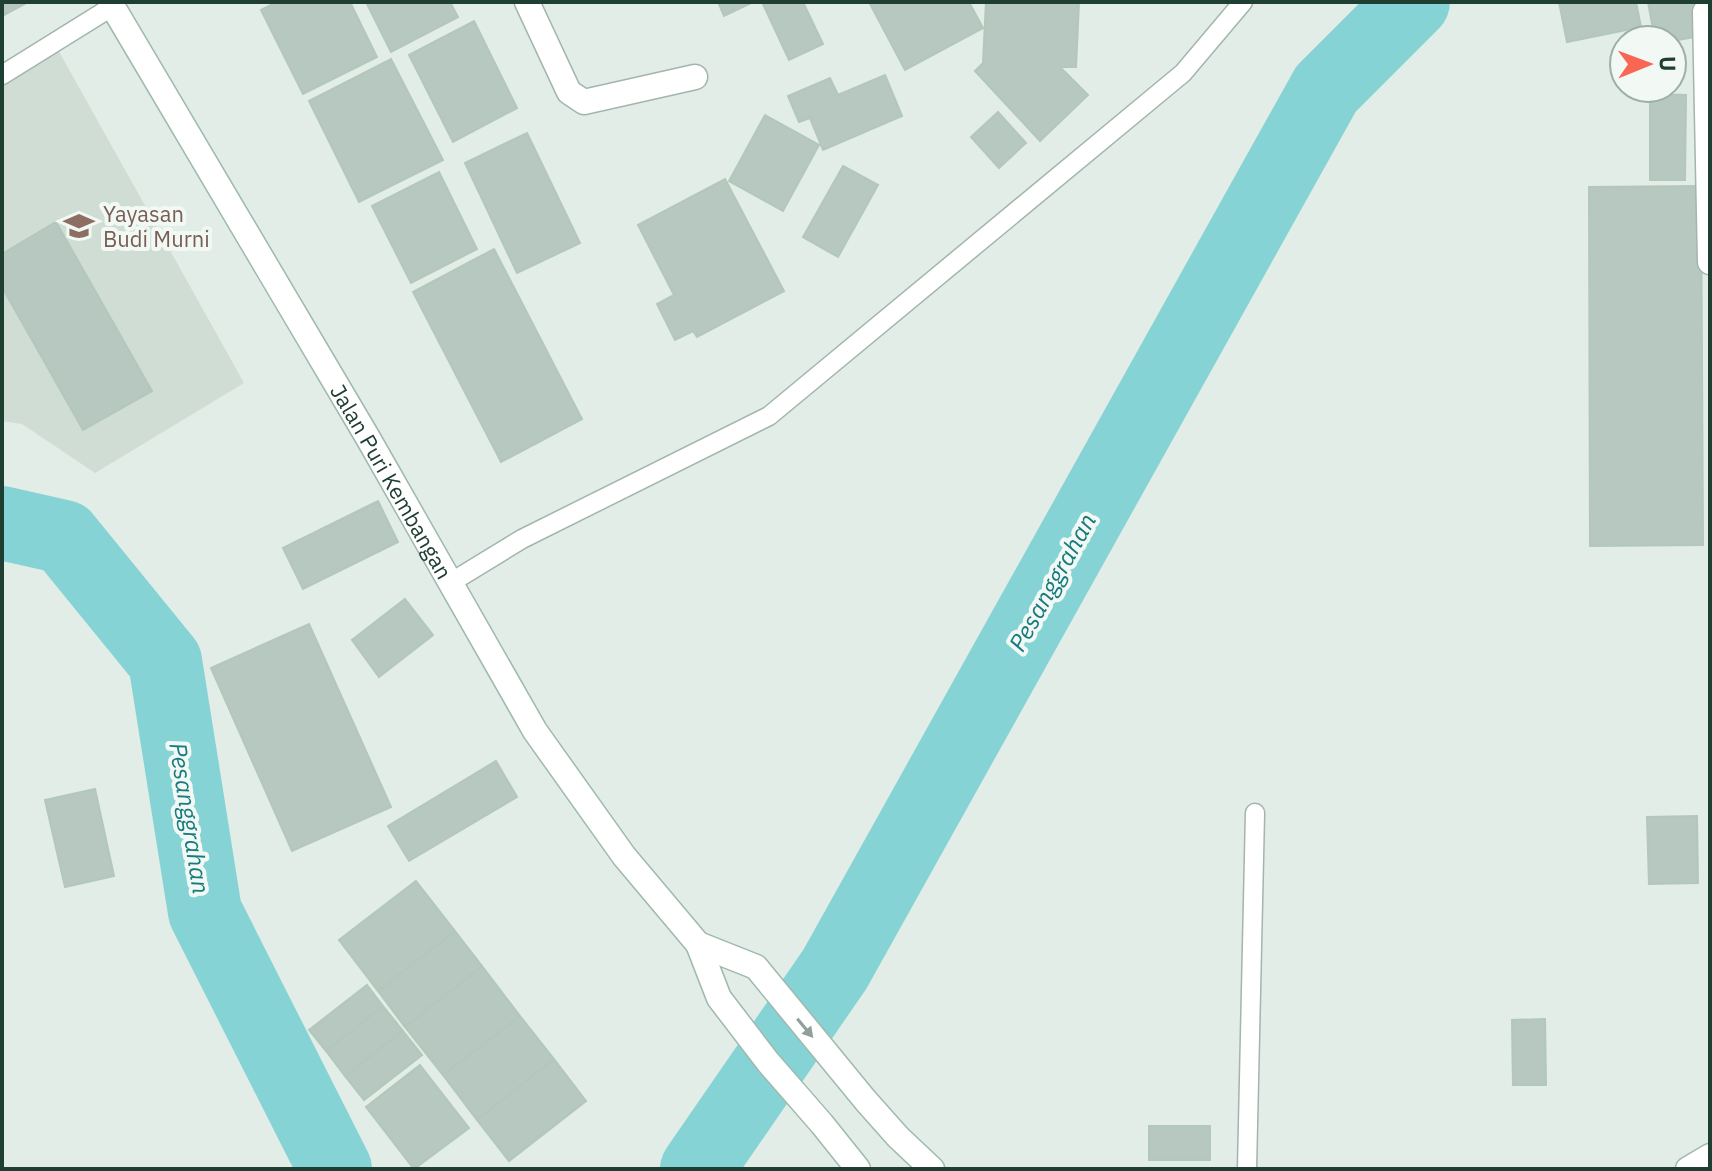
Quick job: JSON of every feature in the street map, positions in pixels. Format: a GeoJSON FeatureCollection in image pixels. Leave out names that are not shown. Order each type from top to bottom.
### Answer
{"type":"FeatureCollection","features":[{"type":"Feature","properties":{"kind":"street"},"geometry":{"type":"LineString","coordinates":[[527,2],[569,92],[577,99],[584,102],[695,77]]}},
{"type":"Feature","properties":{"kind":"street","name":"Jalan Puri Kembangan"},"geometry":{"type":"LineString","coordinates":[[114,3],[535,731],[624,856],[698,944],[719,998],[768,1062],[855,1165]]}},
{"type":"Feature","properties":{"kind":"street"},"geometry":{"type":"LineString","coordinates":[[1710,7],[1705,12],[1710,262]]}},
{"type":"Feature","properties":{"kind":"street","name":"Jalan Puri Kembangan"},"geometry":{"type":"LineString","coordinates":[[698,944],[756,967],[898,1137],[932,1169]]}},
{"type":"Feature","properties":{"kind":"street"},"geometry":{"type":"LineString","coordinates":[[1688,1169],[1710,1156]]}},
{"type":"Feature","properties":{"kind":"lane"},"geometry":{"type":"LineString","coordinates":[[450,583],[522,539],[769,416],[1183,73],[1243,2]]}},
{"type":"Feature","properties":{"kind":"lane"},"geometry":{"type":"LineString","coordinates":[[2,75],[114,3]]}},
{"type":"Feature","properties":{"kind":"lane"},"geometry":{"type":"LineString","coordinates":[[1247,1169],[1255,813]]}},
{"type":"Feature","properties":{"kind":"shaded area","name":"Yayasan Budi Murni"},"geometry":{"type":"Polygon","coordinates":[[[57,48],[244,383],[95,473],[22,424],[2,421],[2,70],[57,48]]]}},
{"type":"Feature","properties":{"kind":"building"},"geometry":{"type":"Polygon","coordinates":[[[2,2],[28,2],[2,16],[2,2]]]}},
{"type":"Feature","properties":{"kind":"building"},"geometry":{"type":"Polygon","coordinates":[[[277,2],[350,2],[377,57],[303,94],[261,10],[277,2]]]}},
{"type":"Feature","properties":{"kind":"building"},"geometry":{"type":"Polygon","coordinates":[[[366,2],[450,2],[458,17],[391,52],[366,2]]]}},
{"type":"Feature","properties":{"kind":"building"},"geometry":{"type":"Polygon","coordinates":[[[718,2],[753,2],[724,16],[718,2]]]}},
{"type":"Feature","properties":{"kind":"building"},"geometry":{"type":"Polygon","coordinates":[[[762,2],[803,2],[823,44],[789,60],[762,2]]]}},
{"type":"Feature","properties":{"kind":"building"},"geometry":{"type":"Polygon","coordinates":[[[869,2],[969,2],[983,28],[905,70],[869,2]]]}},
{"type":"Feature","properties":{"kind":"building"},"geometry":{"type":"Polygon","coordinates":[[[986,2],[1079,2],[1076,67],[1060,67],[1088,95],[1040,141],[975,71],[983,63],[986,2]]]}},
{"type":"Feature","properties":{"kind":"building"},"geometry":{"type":"Polygon","coordinates":[[[1559,2],[1636,2],[1640,24],[1608,24],[1608,34],[1567,42],[1559,2]]]}},
{"type":"Feature","properties":{"kind":"building"},"geometry":{"type":"Polygon","coordinates":[[[1648,2],[1695,2],[1701,36],[1688,38],[1688,24],[1652,24],[1648,2]]]}},
{"type":"Feature","properties":{"kind":"building"},"geometry":{"type":"Polygon","coordinates":[[[474,21],[517,108],[453,142],[409,55],[474,21]]]}},
{"type":"Feature","properties":{"kind":"building"},"geometry":{"type":"Polygon","coordinates":[[[391,59],[443,160],[359,202],[309,101],[391,59]]]}},
{"type":"Feature","properties":{"kind":"building"},"geometry":{"type":"Polygon","coordinates":[[[885,75],[902,116],[823,150],[810,118],[799,122],[788,96],[830,78],[838,95],[885,75]]]}},
{"type":"Feature","properties":{"kind":"building"},"geometry":{"type":"Polygon","coordinates":[[[1650,104],[1686,104],[1685,180],[1650,180],[1650,104]]]}},
{"type":"Feature","properties":{"kind":"building"},"geometry":{"type":"Polygon","coordinates":[[[998,112],[1026,143],[999,168],[971,137],[998,112]]]}},
{"type":"Feature","properties":{"kind":"building"},"geometry":{"type":"Polygon","coordinates":[[[765,115],[819,145],[783,211],[729,181],[765,115]]]}},
{"type":"Feature","properties":{"kind":"building"},"geometry":{"type":"Polygon","coordinates":[[[527,133],[580,243],[517,273],[465,163],[527,133]]]}},
{"type":"Feature","properties":{"kind":"building"},"geometry":{"type":"Polygon","coordinates":[[[843,166],[878,185],[838,257],[803,237],[843,166]]]}},
{"type":"Feature","properties":{"kind":"building"},"geometry":{"type":"Polygon","coordinates":[[[439,172],[477,249],[411,283],[372,206],[439,172]]]}},
{"type":"Feature","properties":{"kind":"building"},"geometry":{"type":"Polygon","coordinates":[[[725,179],[784,291],[697,337],[693,331],[675,340],[657,304],[674,295],[638,225],[725,179]]]}},
{"type":"Feature","properties":{"kind":"building"},"geometry":{"type":"Polygon","coordinates":[[[1701,186],[1703,545],[1590,546],[1589,187],[1701,186]]]}},
{"type":"Feature","properties":{"kind":"building"},"geometry":{"type":"Polygon","coordinates":[[[56,222],[152,391],[83,430],[2,287],[2,254],[56,222]]]}},
{"type":"Feature","properties":{"kind":"building"},"geometry":{"type":"Polygon","coordinates":[[[494,249],[582,419],[501,462],[413,292],[494,249]]]}},
{"type":"Feature","properties":{"kind":"building"},"geometry":{"type":"Polygon","coordinates":[[[378,501],[398,542],[303,589],[283,548],[378,501]]]}},
{"type":"Feature","properties":{"kind":"building"},"geometry":{"type":"Polygon","coordinates":[[[405,599],[433,635],[379,677],[352,640],[405,599]]]}},
{"type":"Feature","properties":{"kind":"building"},"geometry":{"type":"Polygon","coordinates":[[[309,624],[391,807],[292,851],[211,668],[309,624]]]}},
{"type":"Feature","properties":{"kind":"building"},"geometry":{"type":"Polygon","coordinates":[[[496,761],[517,797],[409,861],[388,826],[496,761]]]}},
{"type":"Feature","properties":{"kind":"building"},"geometry":{"type":"Polygon","coordinates":[[[95,789],[114,876],[65,887],[45,800],[95,789]]]}},
{"type":"Feature","properties":{"kind":"building"},"geometry":{"type":"Polygon","coordinates":[[[1697,816],[1698,883],[1649,884],[1647,817],[1697,816]]]}},
{"type":"Feature","properties":{"kind":"building"},"geometry":{"type":"Polygon","coordinates":[[[416,881],[455,931],[378,991],[339,940],[416,881]]]}},
{"type":"Feature","properties":{"kind":"building"},"geometry":{"type":"Polygon","coordinates":[[[455,931],[482,966],[405,1027],[378,991],[455,931]]]}},
{"type":"Feature","properties":{"kind":"building"},"geometry":{"type":"Polygon","coordinates":[[[482,966],[520,1016],[443,1075],[405,1027],[482,966]]]}},
{"type":"Feature","properties":{"kind":"building"},"geometry":{"type":"Polygon","coordinates":[[[367,985],[383,1006],[326,1051],[309,1030],[367,985]]]}},
{"type":"Feature","properties":{"kind":"building"},"geometry":{"type":"Polygon","coordinates":[[[383,1006],[403,1031],[345,1076],[326,1051],[383,1006]]]}},
{"type":"Feature","properties":{"kind":"building"},"geometry":{"type":"Polygon","coordinates":[[[520,1016],[554,1059],[477,1120],[443,1075],[520,1016]]]}},
{"type":"Feature","properties":{"kind":"building"},"geometry":{"type":"Polygon","coordinates":[[[1545,1019],[1546,1085],[1513,1085],[1512,1020],[1545,1019]]]}},
{"type":"Feature","properties":{"kind":"building"},"geometry":{"type":"Polygon","coordinates":[[[403,1031],[422,1055],[364,1100],[345,1076],[403,1031]]]}},
{"type":"Feature","properties":{"kind":"building"},"geometry":{"type":"Polygon","coordinates":[[[554,1059],[586,1101],[509,1161],[477,1120],[554,1059]]]}},
{"type":"Feature","properties":{"kind":"building"},"geometry":{"type":"Polygon","coordinates":[[[420,1065],[469,1128],[414,1169],[366,1107],[420,1065]]]}},
{"type":"Feature","properties":{"kind":"building"},"geometry":{"type":"Polygon","coordinates":[[[1149,1126],[1210,1126],[1210,1160],[1149,1160],[1149,1126]]]}},
{"type":"Feature","properties":{"kind":"waterway","name":"Pesanggrahan"},"geometry":{"type":"LineString","coordinates":[[697,1169],[835,969],[1326,89],[1413,2]]}},
{"type":"Feature","properties":{"kind":"waterway","name":"Pesanggrahan"},"geometry":{"type":"LineString","coordinates":[[2,523],[64,537],[165,661],[205,912],[335,1169]]}},
{"type":"Feature","properties":{"kind":"place","name":"Yayasan Budi Murni"},"geometry":{"type":"Point","coordinates":[79,226]}}]}
